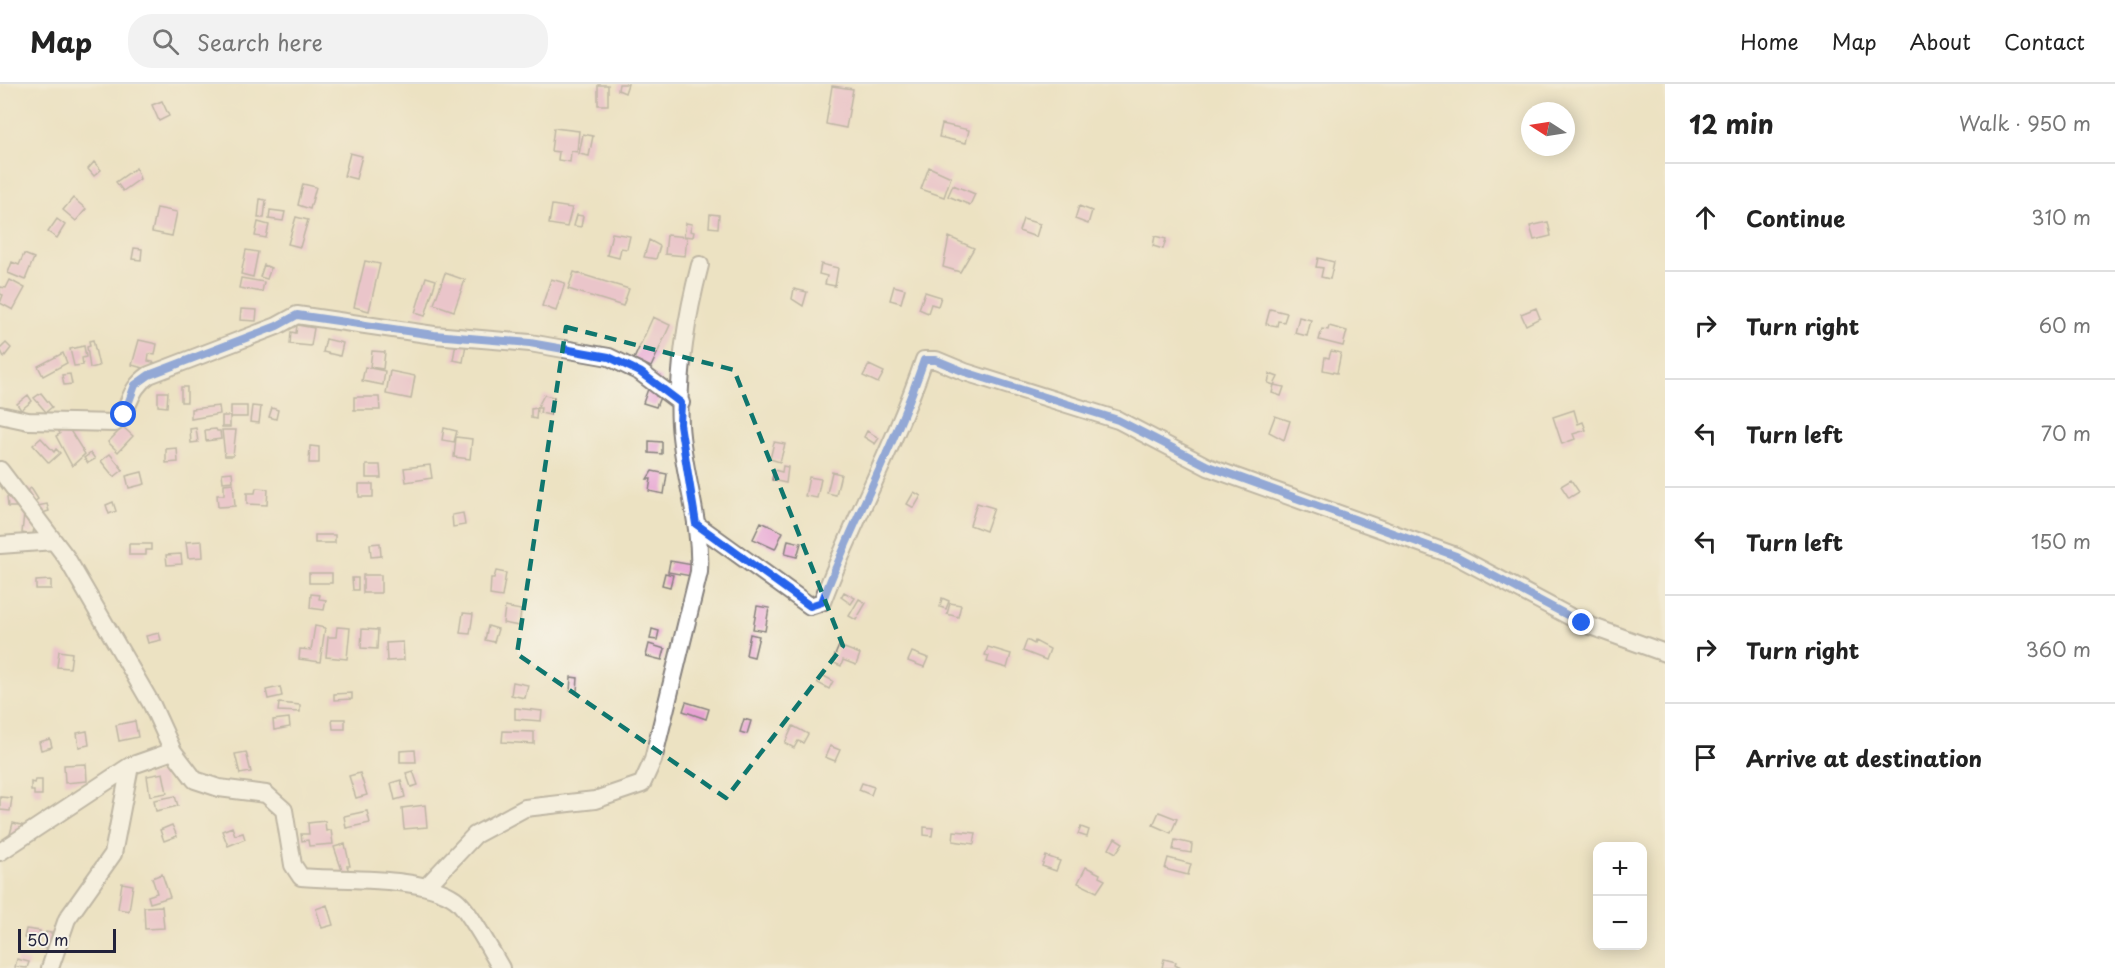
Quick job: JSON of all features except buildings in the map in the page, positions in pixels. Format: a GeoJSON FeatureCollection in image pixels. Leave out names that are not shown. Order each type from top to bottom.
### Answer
{"type":"FeatureCollection","features":[{"type":"Feature","properties":{"kind":"street"},"geometry":{"type":"LineString","coordinates":[[426,887],[475,835],[525,808],[596,800],[642,784],[653,760],[699,572],[701,546],[681,435],[681,403],[686,319],[700,265]]}},
{"type":"Feature","properties":{"kind":"street"},"geometry":{"type":"LineString","coordinates":[[0,416],[28,421],[115,423],[124,415],[135,385],[149,375],[277,326],[297,315],[434,335],[530,343],[609,357],[640,372],[681,403]]}},
{"type":"Feature","properties":{"kind":"street"},"geometry":{"type":"LineString","coordinates":[[696,524],[810,606],[822,602],[839,557],[914,391],[924,360],[936,360],[965,372],[1118,420],[1208,466],[1456,556],[1582,623],[1665,652]]}},
{"type":"Feature","properties":{"kind":"street"},"geometry":{"type":"LineString","coordinates":[[0,470],[66,557],[152,705],[173,751],[195,780],[219,788],[266,794],[284,810],[293,865],[301,877],[375,881],[426,887],[456,899],[501,968]]}},
{"type":"Feature","properties":{"kind":"street"},"geometry":{"type":"LineString","coordinates":[[0,545],[54,541]]}},
{"type":"Feature","properties":{"kind":"street"},"geometry":{"type":"LineString","coordinates":[[0,852],[130,766],[173,751]]}},
{"type":"Feature","properties":{"kind":"street"},"geometry":{"type":"LineString","coordinates":[[50,968],[67,919],[113,854],[130,766]]}},
{"type":"Feature","properties":{"kind":"highlighted area"},"geometry":{"type":"Polygon","coordinates":[[[566,327],[734,370],[843,646],[726,798],[517,654],[566,327]]]}},
{"type":"Feature","properties":{"kind":"route"},"geometry":{"type":"LineString","coordinates":[[124,415],[135,385],[149,375],[221,345],[277,326],[297,315],[310,315],[434,335],[530,343],[609,357],[640,372],[681,403],[680,424],[696,524],[784,590],[810,606],[822,602],[839,557],[914,391],[924,360],[936,360],[965,372],[1118,420],[1208,466],[1456,556],[1582,623]]}}]}
